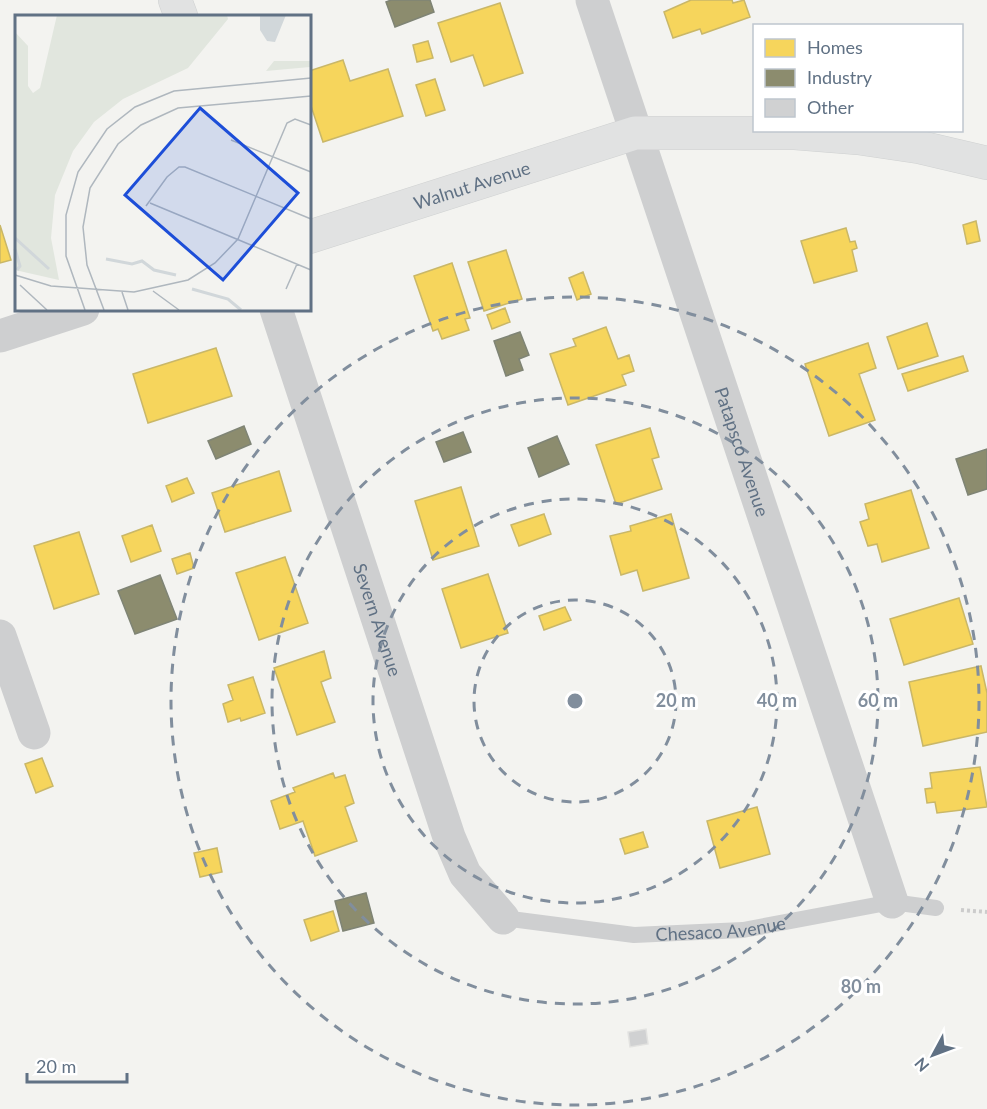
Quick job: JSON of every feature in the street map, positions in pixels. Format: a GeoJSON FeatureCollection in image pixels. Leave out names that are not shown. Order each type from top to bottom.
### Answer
{"type":"FeatureCollection","features":[{"type":"Feature","properties":{"kind":"street"},"geometry":{"type":"LineString","coordinates":[[175,0],[181,15]]}},
{"type":"Feature","properties":{"kind":"street","name":"Patapsco Avenue"},"geometry":{"type":"LineString","coordinates":[[592,0],[892,902]]}},
{"type":"Feature","properties":{"kind":"street"},"geometry":{"type":"LineString","coordinates":[[635,133],[795,133],[858,138],[919,147],[987,163]]}},
{"type":"Feature","properties":{"kind":"street","name":"Walnut Avenue"},"geometry":{"type":"LineString","coordinates":[[310,237],[635,133]]}},
{"type":"Feature","properties":{"kind":"street"},"geometry":{"type":"LineString","coordinates":[[0,336],[80,310]]}},
{"type":"Feature","properties":{"kind":"street","name":"Severn Avenue"},"geometry":{"type":"LineString","coordinates":[[276,310],[449,837],[465,874],[503,918]]}},
{"type":"Feature","properties":{"kind":"street"},"geometry":{"type":"LineString","coordinates":[[0,636],[34,733]]}},
{"type":"Feature","properties":{"kind":"lane","name":"Chesaco Avenue"},"geometry":{"type":"LineString","coordinates":[[503,918],[634,936],[743,930],[892,902],[936,909]]}},
{"type":"Feature","properties":{"kind":"building: Homes"},"geometry":{"type":"Polygon","coordinates":[[[691,0],[732,0],[733,3],[744,0],[750,17],[702,34],[700,29],[673,38],[664,12],[691,0]]]}},
{"type":"Feature","properties":{"kind":"building: Homes"},"geometry":{"type":"Polygon","coordinates":[[[500,3],[523,73],[484,86],[473,55],[451,62],[438,23],[500,3]]]}},
{"type":"Feature","properties":{"kind":"building: Homes"},"geometry":{"type":"Polygon","coordinates":[[[428,41],[433,58],[417,62],[413,45],[428,41]]]}},
{"type":"Feature","properties":{"kind":"building: Homes"},"geometry":{"type":"Polygon","coordinates":[[[343,60],[350,81],[388,69],[403,116],[323,142],[310,103],[310,71],[343,60]]]}},
{"type":"Feature","properties":{"kind":"building: Homes"},"geometry":{"type":"Polygon","coordinates":[[[435,79],[445,110],[426,116],[416,85],[435,79]]]}},
{"type":"Feature","properties":{"kind":"building: Homes"},"geometry":{"type":"Polygon","coordinates":[[[976,221],[980,241],[967,244],[963,225],[976,221]]]}},
{"type":"Feature","properties":{"kind":"building: Homes"},"geometry":{"type":"Polygon","coordinates":[[[0,225],[11,260],[0,263],[0,225]]]}},
{"type":"Feature","properties":{"kind":"building: Homes"},"geometry":{"type":"Polygon","coordinates":[[[846,228],[850,242],[855,241],[857,248],[852,250],[857,271],[814,283],[801,241],[846,228]]]}},
{"type":"Feature","properties":{"kind":"building: Homes"},"geometry":{"type":"Polygon","coordinates":[[[506,250],[522,299],[484,311],[468,262],[506,250]]]}},
{"type":"Feature","properties":{"kind":"building: Homes"},"geometry":{"type":"Polygon","coordinates":[[[452,263],[470,318],[465,319],[469,330],[442,339],[438,329],[433,331],[414,276],[452,263]]]}},
{"type":"Feature","properties":{"kind":"building: Homes"},"geometry":{"type":"Polygon","coordinates":[[[583,272],[591,294],[577,300],[569,278],[583,272]]]}},
{"type":"Feature","properties":{"kind":"building: Homes"},"geometry":{"type":"Polygon","coordinates":[[[505,308],[510,322],[492,329],[487,315],[505,308]]]}},
{"type":"Feature","properties":{"kind":"building: Homes"},"geometry":{"type":"Polygon","coordinates":[[[927,323],[938,356],[898,369],[887,337],[927,323]]]}},
{"type":"Feature","properties":{"kind":"building: Homes"},"geometry":{"type":"Polygon","coordinates":[[[606,327],[618,359],[629,355],[634,371],[622,375],[626,385],[568,405],[550,354],[576,346],[573,339],[606,327]]]}},
{"type":"Feature","properties":{"kind":"building: Homes"},"geometry":{"type":"Polygon","coordinates":[[[868,343],[876,368],[859,374],[875,420],[829,436],[805,364],[868,343]]]}},
{"type":"Feature","properties":{"kind":"building: Homes"},"geometry":{"type":"Polygon","coordinates":[[[216,348],[232,396],[148,423],[133,374],[216,348]]]}},
{"type":"Feature","properties":{"kind":"building: Homes"},"geometry":{"type":"Polygon","coordinates":[[[963,356],[968,371],[908,391],[902,374],[963,356]]]}},
{"type":"Feature","properties":{"kind":"building: Homes"},"geometry":{"type":"Polygon","coordinates":[[[650,428],[659,457],[652,459],[662,489],[616,504],[596,445],[650,428]]]}},
{"type":"Feature","properties":{"kind":"building: Homes"},"geometry":{"type":"Polygon","coordinates":[[[279,471],[291,511],[225,532],[212,493],[279,471]]]}},
{"type":"Feature","properties":{"kind":"building: Homes"},"geometry":{"type":"Polygon","coordinates":[[[187,478],[194,493],[172,502],[166,486],[187,478]]]}},
{"type":"Feature","properties":{"kind":"building: Homes"},"geometry":{"type":"Polygon","coordinates":[[[461,487],[479,546],[433,560],[415,501],[461,487]]]}},
{"type":"Feature","properties":{"kind":"building: Homes"},"geometry":{"type":"Polygon","coordinates":[[[911,490],[929,548],[882,562],[877,544],[868,546],[860,522],[869,519],[865,504],[911,490]]]}},
{"type":"Feature","properties":{"kind":"building: Homes"},"geometry":{"type":"Polygon","coordinates":[[[544,514],[551,534],[519,546],[511,525],[544,514]]]}},
{"type":"Feature","properties":{"kind":"building: Homes"},"geometry":{"type":"Polygon","coordinates":[[[671,514],[689,578],[643,591],[637,570],[621,575],[610,536],[631,531],[630,526],[671,514]]]}},
{"type":"Feature","properties":{"kind":"building: Homes"},"geometry":{"type":"Polygon","coordinates":[[[152,525],[161,551],[131,562],[122,536],[152,525]]]}},
{"type":"Feature","properties":{"kind":"building: Homes"},"geometry":{"type":"Polygon","coordinates":[[[79,532],[99,594],[54,609],[34,546],[79,532]]]}},
{"type":"Feature","properties":{"kind":"building: Homes"},"geometry":{"type":"Polygon","coordinates":[[[190,553],[194,568],[177,574],[172,559],[190,553]]]}},
{"type":"Feature","properties":{"kind":"building: Homes"},"geometry":{"type":"Polygon","coordinates":[[[285,557],[308,623],[259,640],[236,573],[285,557]]]}},
{"type":"Feature","properties":{"kind":"building: Homes"},"geometry":{"type":"Polygon","coordinates":[[[488,574],[508,633],[461,648],[442,589],[488,574]]]}},
{"type":"Feature","properties":{"kind":"building: Homes"},"geometry":{"type":"Polygon","coordinates":[[[959,598],[973,644],[904,665],[890,619],[959,598]]]}},
{"type":"Feature","properties":{"kind":"building: Homes"},"geometry":{"type":"Polygon","coordinates":[[[565,607],[571,620],[544,630],[539,616],[565,607]]]}},
{"type":"Feature","properties":{"kind":"building: Homes"},"geometry":{"type":"Polygon","coordinates":[[[324,651],[331,678],[321,682],[335,722],[297,735],[274,668],[324,651]]]}},
{"type":"Feature","properties":{"kind":"building: Homes"},"geometry":{"type":"Polygon","coordinates":[[[981,666],[987,693],[987,732],[923,746],[909,682],[981,666]]]}},
{"type":"Feature","properties":{"kind":"building: Homes"},"geometry":{"type":"Polygon","coordinates":[[[253,677],[265,713],[241,721],[240,718],[228,722],[223,704],[233,700],[228,685],[253,677]]]}},
{"type":"Feature","properties":{"kind":"building: Homes"},"geometry":{"type":"Polygon","coordinates":[[[42,758],[53,786],[36,793],[25,764],[42,758]]]}},
{"type":"Feature","properties":{"kind":"building: Homes"},"geometry":{"type":"Polygon","coordinates":[[[980,767],[987,807],[937,813],[935,802],[927,803],[925,789],[932,788],[930,773],[980,767]]]}},
{"type":"Feature","properties":{"kind":"building: Homes"},"geometry":{"type":"Polygon","coordinates":[[[333,773],[335,778],[345,775],[354,803],[345,807],[357,841],[315,856],[303,821],[280,829],[271,801],[295,792],[293,788],[333,773]]]}},
{"type":"Feature","properties":{"kind":"building: Homes"},"geometry":{"type":"Polygon","coordinates":[[[757,807],[770,854],[720,868],[707,821],[757,807]]]}},
{"type":"Feature","properties":{"kind":"building: Homes"},"geometry":{"type":"Polygon","coordinates":[[[643,832],[648,847],[625,854],[620,839],[643,832]]]}},
{"type":"Feature","properties":{"kind":"building: Homes"},"geometry":{"type":"Polygon","coordinates":[[[217,848],[222,872],[200,877],[194,853],[217,848]]]}},
{"type":"Feature","properties":{"kind":"building: Homes"},"geometry":{"type":"Polygon","coordinates":[[[333,911],[339,931],[311,941],[304,920],[333,911]]]}},
{"type":"Feature","properties":{"kind":"building: Industry"},"geometry":{"type":"Polygon","coordinates":[[[430,0],[434,12],[395,27],[386,2],[430,0]]]}},
{"type":"Feature","properties":{"kind":"building: Industry"},"geometry":{"type":"Polygon","coordinates":[[[520,332],[529,355],[519,359],[523,370],[506,376],[494,341],[520,332]]]}},
{"type":"Feature","properties":{"kind":"building: Industry"},"geometry":{"type":"Polygon","coordinates":[[[244,426],[251,444],[216,459],[208,441],[244,426]]]}},
{"type":"Feature","properties":{"kind":"building: Industry"},"geometry":{"type":"Polygon","coordinates":[[[463,432],[471,452],[444,462],[436,442],[463,432]]]}},
{"type":"Feature","properties":{"kind":"building: Industry"},"geometry":{"type":"Polygon","coordinates":[[[557,436],[569,464],[539,477],[528,448],[557,436]]]}},
{"type":"Feature","properties":{"kind":"building: Industry"},"geometry":{"type":"Polygon","coordinates":[[[987,449],[987,489],[968,495],[956,459],[987,449]]]}},
{"type":"Feature","properties":{"kind":"building: Industry"},"geometry":{"type":"Polygon","coordinates":[[[160,575],[177,619],[135,634],[118,591],[160,575]]]}},
{"type":"Feature","properties":{"kind":"building: Industry"},"geometry":{"type":"Polygon","coordinates":[[[366,893],[374,923],[343,931],[335,901],[366,893]]]}},
{"type":"Feature","properties":{"kind":"building: Other"},"geometry":{"type":"Polygon","coordinates":[[[646,1029],[648,1044],[630,1047],[628,1032],[646,1029]]]}}]}
